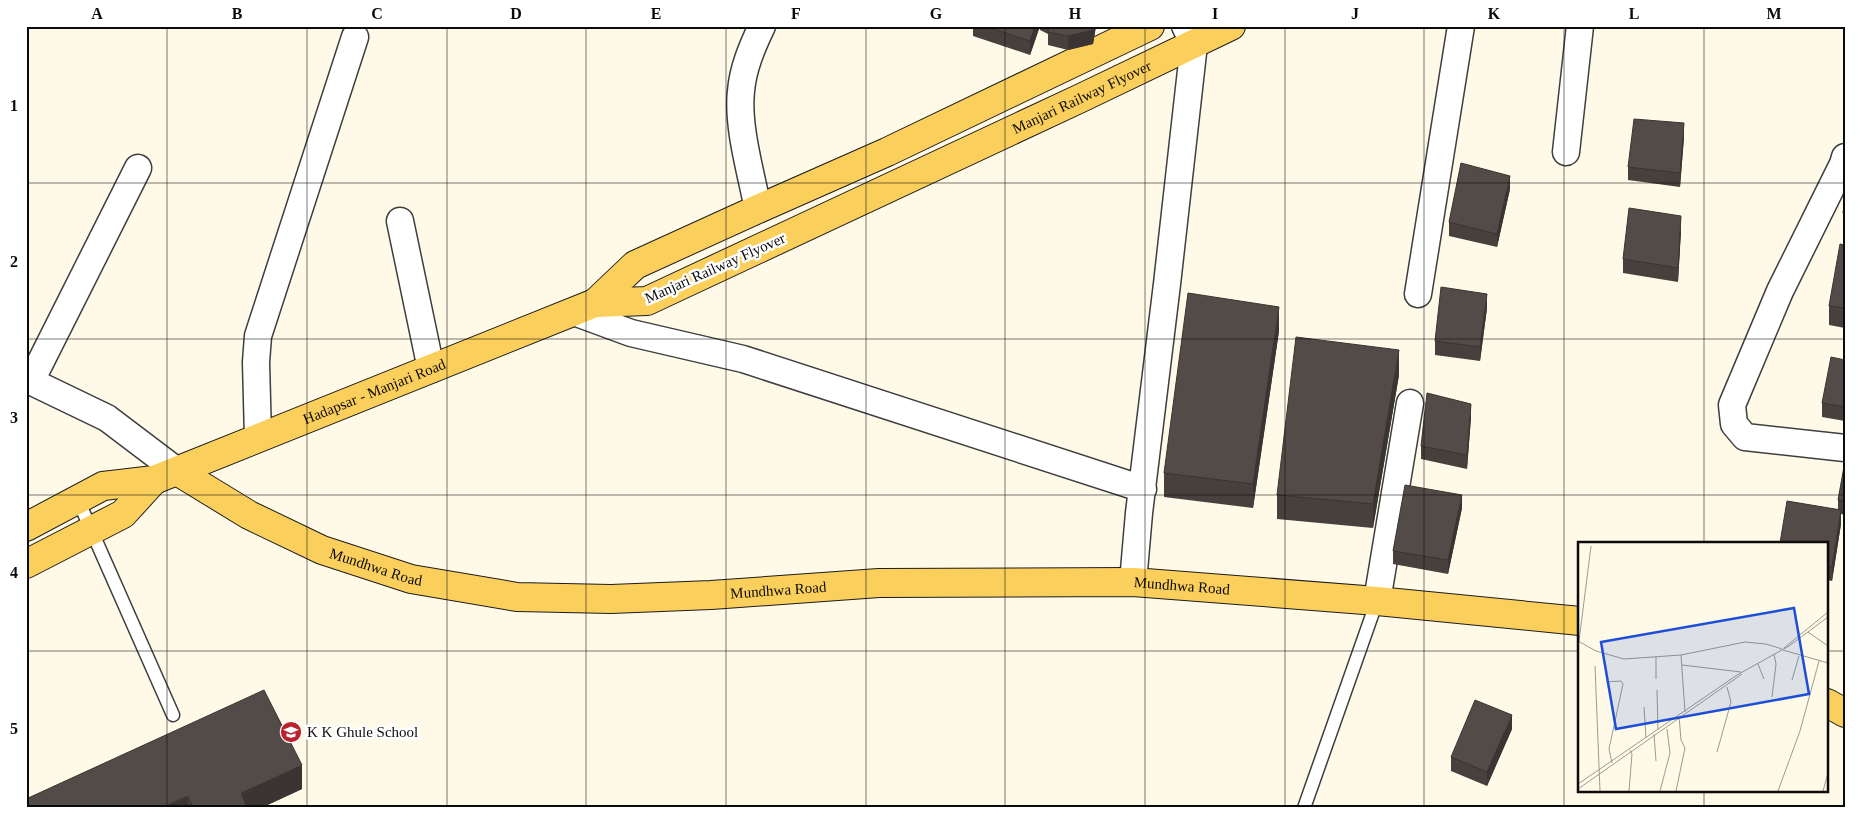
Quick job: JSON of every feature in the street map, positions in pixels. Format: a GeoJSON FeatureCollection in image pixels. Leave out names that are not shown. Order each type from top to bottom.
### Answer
{"type":"FeatureCollection","features":[{"type":"Feature","properties":{"kind":"main road"},"geometry":{"type":"LineString","coordinates":[[584,307],[636,265],[758,208],[887,152],[1150,26]]}},
{"type":"Feature","properties":{"kind":"main road","name":"Manjari Railway Flyover"},"geometry":{"type":"LineString","coordinates":[[584,307],[647,301],[1189,35],[1231,26]]}},
{"type":"Feature","properties":{"kind":"main road","name":"Hadapsar - Manjari Road"},"geometry":{"type":"LineString","coordinates":[[26,527],[103,486],[166,476],[584,307]]}},
{"type":"Feature","properties":{"kind":"main road","name":"Hadapsar - Manjari Road"},"geometry":{"type":"LineString","coordinates":[[26,564],[123,514],[166,476]]}},
{"type":"Feature","properties":{"kind":"main road","name":"Mundhwa Road"},"geometry":{"type":"LineString","coordinates":[[166,476],[322,550],[411,579],[517,597],[611,599],[711,595],[879,583],[1133,582],[1377,601],[1578,621]]}},
{"type":"Feature","properties":{"kind":"main road"},"geometry":{"type":"LineString","coordinates":[[1828,703],[1845,713]]}},
{"type":"Feature","properties":{"kind":"street"},"geometry":{"type":"LineString","coordinates":[[758,208],[740,119],[741,92],[748,59],[762,26]]}},
{"type":"Feature","properties":{"kind":"street"},"geometry":{"type":"LineString","coordinates":[[1418,294],[1461,26]]}},
{"type":"Feature","properties":{"kind":"street"},"geometry":{"type":"LineString","coordinates":[[1566,152],[1580,26]]}},
{"type":"Feature","properties":{"kind":"street"},"geometry":{"type":"LineString","coordinates":[[1133,582],[1189,35]]}},
{"type":"Feature","properties":{"kind":"street"},"geometry":{"type":"LineString","coordinates":[[258,438],[256,362],[258,336],[355,37]]}},
{"type":"Feature","properties":{"kind":"street"},"geometry":{"type":"LineString","coordinates":[[1845,157],[1780,291],[1732,404],[1734,424],[1745,437],[1845,448]]}},
{"type":"Feature","properties":{"kind":"street"},"geometry":{"type":"LineString","coordinates":[[28,380],[138,168]]}},
{"type":"Feature","properties":{"kind":"street"},"geometry":{"type":"LineString","coordinates":[[400,221],[432,369]]}},
{"type":"Feature","properties":{"kind":"street"},"geometry":{"type":"LineString","coordinates":[[584,307],[631,332],[743,359],[1142,489]]}},
{"type":"Feature","properties":{"kind":"street","name":"Mundhwa Road"},"geometry":{"type":"LineString","coordinates":[[28,380],[107,418],[166,476]]}},
{"type":"Feature","properties":{"kind":"street"},"geometry":{"type":"LineString","coordinates":[[1377,601],[1410,403]]}},
{"type":"Feature","properties":{"kind":"lane"},"geometry":{"type":"LineString","coordinates":[[78,500],[173,715]]}},
{"type":"Feature","properties":{"kind":"lane"},"geometry":{"type":"LineString","coordinates":[[1304,808],[1377,601]]}},
{"type":"Feature","properties":{"kind":"building"},"geometry":{"type":"Polygon","coordinates":[[[984,26],[1035,26],[1030,41],[984,26]]]}},
{"type":"Feature","properties":{"kind":"building"},"geometry":{"type":"Polygon","coordinates":[[[1050,26],[1093,26],[1093,30],[1068,36],[1048,32],[1050,26]]]}},
{"type":"Feature","properties":{"kind":"building"},"geometry":{"type":"Polygon","coordinates":[[[1634,119],[1684,123],[1680,173],[1628,167],[1634,119]]]}},
{"type":"Feature","properties":{"kind":"building"},"geometry":{"type":"Polygon","coordinates":[[[1461,163],[1510,176],[1497,234],[1449,222],[1461,163]]]}},
{"type":"Feature","properties":{"kind":"building"},"geometry":{"type":"Polygon","coordinates":[[[1629,208],[1681,216],[1678,268],[1623,259],[1629,208]]]}},
{"type":"Feature","properties":{"kind":"building"},"geometry":{"type":"Polygon","coordinates":[[[1840,244],[1845,245],[1845,308],[1829,306],[1840,244]]]}},
{"type":"Feature","properties":{"kind":"building"},"geometry":{"type":"Polygon","coordinates":[[[1441,287],[1487,294],[1480,347],[1435,341],[1441,287]]]}},
{"type":"Feature","properties":{"kind":"building"},"geometry":{"type":"Polygon","coordinates":[[[1188,293],[1279,307],[1253,484],[1164,473],[1188,293]]]}},
{"type":"Feature","properties":{"kind":"building"},"geometry":{"type":"Polygon","coordinates":[[[1296,337],[1399,350],[1373,504],[1277,495],[1296,337]]]}},
{"type":"Feature","properties":{"kind":"building"},"geometry":{"type":"Polygon","coordinates":[[[1831,357],[1845,360],[1845,407],[1822,403],[1831,357]]]}},
{"type":"Feature","properties":{"kind":"building"},"geometry":{"type":"Polygon","coordinates":[[[1427,393],[1471,404],[1467,455],[1421,446],[1427,393]]]}},
{"type":"Feature","properties":{"kind":"building"},"geometry":{"type":"Polygon","coordinates":[[[1845,461],[1845,501],[1838,500],[1845,461]]]}},
{"type":"Feature","properties":{"kind":"building"},"geometry":{"type":"Polygon","coordinates":[[[1405,485],[1462,495],[1448,560],[1393,551],[1405,485]]]}},
{"type":"Feature","properties":{"kind":"building"},"geometry":{"type":"Polygon","coordinates":[[[1787,501],[1841,510],[1832,567],[1828,567],[1828,542],[1780,542],[1787,501]]]}},
{"type":"Feature","properties":{"kind":"building"},"geometry":{"type":"Polygon","coordinates":[[[264,690],[302,765],[241,793],[247,808],[193,808],[188,796],[162,808],[26,808],[26,799],[264,690]]]}},
{"type":"Feature","properties":{"kind":"building"},"geometry":{"type":"Polygon","coordinates":[[[1475,700],[1512,715],[1487,772],[1451,757],[1475,700]]]}},
{"type":"Feature","properties":{"kind":"place","name":"K K Ghule School"},"geometry":{"type":"Point","coordinates":[291,732]}}]}
